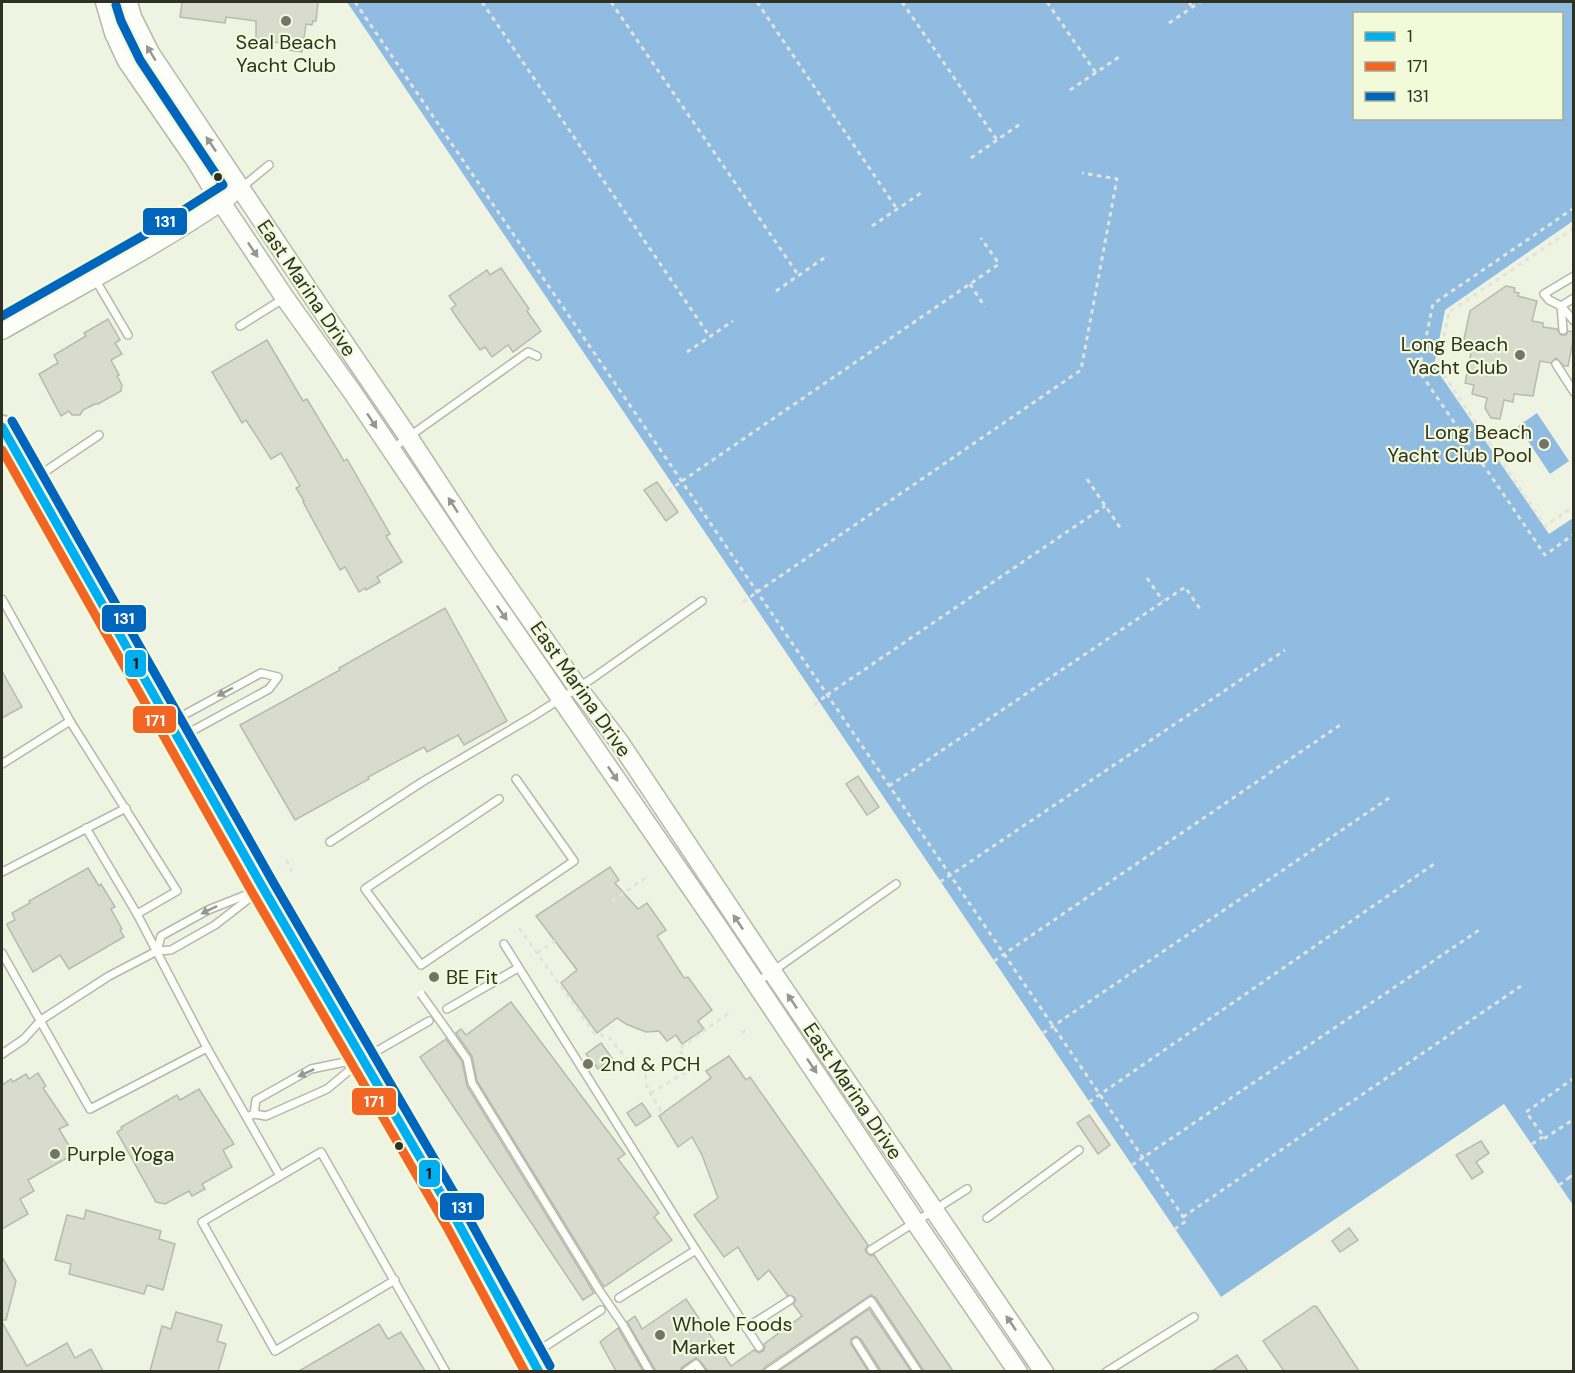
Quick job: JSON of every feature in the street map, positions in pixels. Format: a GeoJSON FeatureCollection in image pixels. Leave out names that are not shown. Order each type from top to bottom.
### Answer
{"type":"FeatureCollection","features":[{"type":"Feature","properties":{"kind":"highway"},"geometry":{"type":"LineString","coordinates":[[2,427],[263,888],[458,1223],[534,1364]]}},
{"type":"Feature","properties":{"kind":"main road","name":"East Marina Drive"},"geometry":{"type":"LineString","coordinates":[[105,2],[114,33],[127,61],[196,161],[220,202],[756,983],[1018,1371]]}},
{"type":"Feature","properties":{"kind":"main road","name":"East Marina Drive"},"geometry":{"type":"LineString","coordinates":[[128,2],[132,18],[150,53],[240,188],[485,554],[578,688],[620,743],[771,970],[1044,1371]]}},
{"type":"Feature","properties":{"kind":"main road"},"geometry":{"type":"LineString","coordinates":[[2,330],[135,256],[240,188]]}},
{"type":"Feature","properties":{"kind":"lane"},"geometry":{"type":"LineString","coordinates":[[240,188],[269,165]]}},
{"type":"Feature","properties":{"kind":"lane"},"geometry":{"type":"LineString","coordinates":[[1574,276],[1544,294],[1549,300],[1562,306],[1574,321]]}},
{"type":"Feature","properties":{"kind":"lane"},"geometry":{"type":"LineString","coordinates":[[94,277],[128,335]]}},
{"type":"Feature","properties":{"kind":"lane"},"geometry":{"type":"LineString","coordinates":[[240,327],[285,298]]}},
{"type":"Feature","properties":{"kind":"lane"},"geometry":{"type":"LineString","coordinates":[[1562,306],[1574,298]]}},
{"type":"Feature","properties":{"kind":"lane"},"geometry":{"type":"LineString","coordinates":[[1562,306],[1563,330]]}},
{"type":"Feature","properties":{"kind":"lane"},"geometry":{"type":"LineString","coordinates":[[391,450],[528,352],[537,356]]}},
{"type":"Feature","properties":{"kind":"lane"},"geometry":{"type":"LineString","coordinates":[[1556,364],[1574,392]]}},
{"type":"Feature","properties":{"kind":"lane"},"geometry":{"type":"LineString","coordinates":[[32,480],[99,435]]}},
{"type":"Feature","properties":{"kind":"lane"},"geometry":{"type":"LineString","coordinates":[[2,599],[70,721],[177,891],[137,914]]}},
{"type":"Feature","properties":{"kind":"lane"},"geometry":{"type":"LineString","coordinates":[[330,842],[422,782],[578,688],[702,601]]}},
{"type":"Feature","properties":{"kind":"lane"},"geometry":{"type":"LineString","coordinates":[[261,673],[278,676],[269,689],[174,731],[261,673]]}},
{"type":"Feature","properties":{"kind":"lane"},"geometry":{"type":"LineString","coordinates":[[2,764],[70,721]]}},
{"type":"Feature","properties":{"kind":"lane"},"geometry":{"type":"LineString","coordinates":[[500,799],[365,889],[421,965],[574,861],[516,779]]}},
{"type":"Feature","properties":{"kind":"lane"},"geometry":{"type":"LineString","coordinates":[[2,872],[126,808]]}},
{"type":"Feature","properties":{"kind":"lane"},"geometry":{"type":"LineString","coordinates":[[87,828],[137,914],[207,1048],[251,1115],[280,1176]]}},
{"type":"Feature","properties":{"kind":"lane"},"geometry":{"type":"LineString","coordinates":[[756,983],[771,970],[896,884]]}},
{"type":"Feature","properties":{"kind":"lane"},"geometry":{"type":"LineString","coordinates":[[157,951],[161,936],[208,910],[263,888]]}},
{"type":"Feature","properties":{"kind":"lane"},"geometry":{"type":"LineString","coordinates":[[2,1054],[24,1039],[41,1020],[109,976],[157,951],[171,950],[215,926],[263,888]]}},
{"type":"Feature","properties":{"kind":"lane"},"geometry":{"type":"LineString","coordinates":[[504,944],[759,1347]]}},
{"type":"Feature","properties":{"kind":"lane"},"geometry":{"type":"LineString","coordinates":[[2,953],[90,1109],[207,1048]]}},
{"type":"Feature","properties":{"kind":"lane"},"geometry":{"type":"LineString","coordinates":[[447,1009],[518,968]]}},
{"type":"Feature","properties":{"kind":"lane"},"geometry":{"type":"LineString","coordinates":[[421,994],[467,1059],[472,1083],[650,1371]]}},
{"type":"Feature","properties":{"kind":"lane"},"geometry":{"type":"LineString","coordinates":[[251,1115],[266,1116],[327,1089],[363,1059],[429,1021]]}},
{"type":"Feature","properties":{"kind":"lane"},"geometry":{"type":"LineString","coordinates":[[251,1115],[256,1100],[311,1069],[363,1059]]}},
{"type":"Feature","properties":{"kind":"lane"},"geometry":{"type":"LineString","coordinates":[[987,1218],[1079,1150]]}},
{"type":"Feature","properties":{"kind":"lane"},"geometry":{"type":"LineString","coordinates":[[396,1280],[274,1352],[202,1222],[321,1152],[396,1280],[446,1371]]}},
{"type":"Feature","properties":{"kind":"lane"},"geometry":{"type":"LineString","coordinates":[[871,1250],[967,1189]]}},
{"type":"Feature","properties":{"kind":"lane"},"geometry":{"type":"LineString","coordinates":[[619,1299],[696,1250]]}},
{"type":"Feature","properties":{"kind":"lane"},"geometry":{"type":"LineString","coordinates":[[746,1328],[790,1300]]}},
{"type":"Feature","properties":{"kind":"lane"},"geometry":{"type":"LineString","coordinates":[[768,1371],[871,1301],[918,1371]]}},
{"type":"Feature","properties":{"kind":"lane"},"geometry":{"type":"LineString","coordinates":[[534,1364],[602,1310]]}},
{"type":"Feature","properties":{"kind":"lane"},"geometry":{"type":"LineString","coordinates":[[1106,1371],[1194,1317]]}},
{"type":"Feature","properties":{"kind":"lane"},"geometry":{"type":"LineString","coordinates":[[856,1342],[875,1371]]}},
{"type":"Feature","properties":{"kind":"lane"},"geometry":{"type":"LineString","coordinates":[[685,1371],[696,1364],[702,1371]]}},
{"type":"Feature","properties":{"kind":"path"},"geometry":{"type":"LineString","coordinates":[[355,2],[1186,1221],[1175,1229]]}},
{"type":"Feature","properties":{"kind":"path"},"geometry":{"type":"LineString","coordinates":[[482,2],[710,337]]}},
{"type":"Feature","properties":{"kind":"path"},"geometry":{"type":"LineString","coordinates":[[611,2],[799,276]]}},
{"type":"Feature","properties":{"kind":"path"},"geometry":{"type":"LineString","coordinates":[[756,2],[897,209]]}},
{"type":"Feature","properties":{"kind":"path"},"geometry":{"type":"LineString","coordinates":[[902,2],[997,140]]}},
{"type":"Feature","properties":{"kind":"path"},"geometry":{"type":"LineString","coordinates":[[1047,2],[1096,73]]}},
{"type":"Feature","properties":{"kind":"path"},"geometry":{"type":"LineString","coordinates":[[1189,2],[1192,7]]}},
{"type":"Feature","properties":{"kind":"path"},"geometry":{"type":"LineString","coordinates":[[1169,23],[1200,2]]}},
{"type":"Feature","properties":{"kind":"path"},"geometry":{"type":"LineString","coordinates":[[1070,90],[1122,55]]}},
{"type":"Feature","properties":{"kind":"path"},"geometry":{"type":"LineString","coordinates":[[971,158],[1023,122]]}},
{"type":"Feature","properties":{"kind":"path"},"geometry":{"type":"LineString","coordinates":[[743,602],[1082,370],[1117,179],[1082,173]]}},
{"type":"Feature","properties":{"kind":"path"},"geometry":{"type":"LineString","coordinates":[[872,226],[924,191]]}},
{"type":"Feature","properties":{"kind":"path"},"geometry":{"type":"LineString","coordinates":[[1574,208],[1433,304],[1419,371],[1545,555],[1574,534]]}},
{"type":"Feature","properties":{"kind":"path"},"geometry":{"type":"LineString","coordinates":[[1574,228],[1449,312],[1438,366],[1545,526],[1574,506]]}},
{"type":"Feature","properties":{"kind":"path"},"geometry":{"type":"LineString","coordinates":[[668,491],[999,264],[981,238]]}},
{"type":"Feature","properties":{"kind":"path"},"geometry":{"type":"LineString","coordinates":[[776,291],[824,258]]}},
{"type":"Feature","properties":{"kind":"path"},"geometry":{"type":"LineString","coordinates":[[970,284],[985,307]]}},
{"type":"Feature","properties":{"kind":"path"},"geometry":{"type":"LineString","coordinates":[[687,352],[733,321]]}},
{"type":"Feature","properties":{"kind":"path"},"geometry":{"type":"LineString","coordinates":[[681,481],[692,474]]}},
{"type":"Feature","properties":{"kind":"path"},"geometry":{"type":"LineString","coordinates":[[1087,479],[1121,529]]}},
{"type":"Feature","properties":{"kind":"path"},"geometry":{"type":"LineString","coordinates":[[814,705],[1105,506]]}},
{"type":"Feature","properties":{"kind":"path"},"geometry":{"type":"LineString","coordinates":[[1147,578],[1163,601]]}},
{"type":"Feature","properties":{"kind":"path"},"geometry":{"type":"LineString","coordinates":[[757,592],[769,584]]}},
{"type":"Feature","properties":{"kind":"path"},"geometry":{"type":"LineString","coordinates":[[889,786],[1185,587],[1200,609]]}},
{"type":"Feature","properties":{"kind":"path"},"geometry":{"type":"LineString","coordinates":[[940,882],[1285,650]]}},
{"type":"Feature","properties":{"kind":"path"},"geometry":{"type":"LineString","coordinates":[[826,695],[836,689]]}},
{"type":"Feature","properties":{"kind":"path"},"geometry":{"type":"LineString","coordinates":[[994,961],[1340,725]]}},
{"type":"Feature","properties":{"kind":"path"},"geometry":{"type":"LineString","coordinates":[[1042,1033],[1389,798]]}},
{"type":"Feature","properties":{"kind":"path"},"geometry":{"type":"LineString","coordinates":[[286,860],[292,871]]}},
{"type":"Feature","properties":{"kind":"path"},"geometry":{"type":"LineString","coordinates":[[1089,1102],[1434,864]]}},
{"type":"Feature","properties":{"kind":"path"},"geometry":{"type":"LineString","coordinates":[[612,901],[647,877]]}},
{"type":"Feature","properties":{"kind":"path"},"geometry":{"type":"LineString","coordinates":[[519,928],[594,1033],[610,1038],[631,1065],[640,1068],[645,1074],[647,1088],[661,1111]]}},
{"type":"Feature","properties":{"kind":"path"},"geometry":{"type":"LineString","coordinates":[[1132,1165],[1482,928]]}},
{"type":"Feature","properties":{"kind":"path"},"geometry":{"type":"LineString","coordinates":[[537,953],[555,941]]}},
{"type":"Feature","properties":{"kind":"path"},"geometry":{"type":"LineString","coordinates":[[1183,1217],[1521,986]]}},
{"type":"Feature","properties":{"kind":"path"},"geometry":{"type":"LineString","coordinates":[[651,1094],[691,1069],[678,1049],[729,1013]]}},
{"type":"Feature","properties":{"kind":"path"},"geometry":{"type":"LineString","coordinates":[[742,1033],[749,1028]]}},
{"type":"Feature","properties":{"kind":"path"},"geometry":{"type":"LineString","coordinates":[[1544,1136],[1526,1112],[1574,1078]]}},
{"type":"Feature","properties":{"kind":"path"},"geometry":{"type":"LineString","coordinates":[[1532,1144],[1574,1119]]}},
{"type":"Feature","properties":{"kind":"path"},"geometry":{"type":"LineString","coordinates":[[1559,1185],[1572,1176],[1574,1183]]}},
{"type":"Feature","properties":{"kind":"water"},"geometry":{"type":"Polygon","coordinates":[[[347,2],[1573,2],[1573,221],[1445,310],[1434,366],[1549,534],[1573,518],[1573,1205],[1504,1104],[1221,1297],[347,2]]]}},
{"type":"Feature","properties":{"kind":"water","name":"Long Beach Yacht Club Pool"},"geometry":{"type":"Polygon","coordinates":[[[1537,413],[1569,461],[1550,474],[1518,426],[1537,413]]]}},
{"type":"Feature","properties":{"kind":"building"},"geometry":{"type":"Polygon","coordinates":[[[182,2],[318,2],[316,21],[313,21],[312,25],[306,24],[302,52],[280,49],[281,43],[256,39],[256,21],[226,17],[225,23],[180,17],[182,2]]]}},
{"type":"Feature","properties":{"kind":"building"},"geometry":{"type":"Polygon","coordinates":[[[501,268],[541,331],[513,352],[508,345],[492,357],[485,347],[480,350],[460,322],[451,309],[456,305],[449,296],[487,270],[490,275],[501,268]]]}},
{"type":"Feature","properties":{"kind":"building","name":"Long Beach Yacht Club"},"geometry":{"type":"Polygon","coordinates":[[[1506,286],[1515,288],[1514,292],[1519,293],[1518,296],[1537,301],[1532,321],[1543,323],[1543,327],[1557,329],[1561,335],[1566,335],[1568,331],[1574,332],[1574,336],[1568,366],[1564,366],[1556,358],[1551,363],[1540,361],[1533,396],[1514,394],[1513,402],[1504,400],[1500,419],[1491,418],[1485,408],[1487,398],[1472,394],[1474,385],[1465,383],[1472,348],[1464,347],[1463,344],[1470,311],[1506,286]]]}},
{"type":"Feature","properties":{"kind":"building"},"geometry":{"type":"Polygon","coordinates":[[[108,319],[120,340],[115,343],[122,354],[111,360],[119,375],[117,376],[122,385],[121,391],[83,410],[80,415],[72,415],[69,411],[61,416],[39,374],[58,363],[54,355],[86,336],[84,333],[108,319]]]}},
{"type":"Feature","properties":{"kind":"building"},"geometry":{"type":"Polygon","coordinates":[[[267,340],[303,401],[307,399],[344,461],[347,459],[390,534],[386,536],[402,562],[377,577],[380,582],[366,590],[365,588],[359,592],[345,567],[340,570],[303,502],[296,488],[300,486],[281,453],[271,459],[246,420],[242,423],[212,372],[267,340]]]}},
{"type":"Feature","properties":{"kind":"building"},"geometry":{"type":"Polygon","coordinates":[[[657,482],[678,512],[666,521],[644,490],[657,482]]]}},
{"type":"Feature","properties":{"kind":"building"},"geometry":{"type":"Polygon","coordinates":[[[445,608],[507,721],[464,745],[458,735],[427,752],[424,747],[295,820],[240,725],[340,670],[339,668],[445,608]]]}},
{"type":"Feature","properties":{"kind":"building"},"geometry":{"type":"Polygon","coordinates":[[[2,671],[22,707],[2,718],[2,671]]]}},
{"type":"Feature","properties":{"kind":"building"},"geometry":{"type":"Polygon","coordinates":[[[858,776],[879,807],[867,815],[846,784],[858,776]]]}},
{"type":"Feature","properties":{"kind":"building"},"geometry":{"type":"Polygon","coordinates":[[[610,867],[619,880],[615,883],[638,909],[647,903],[666,930],[657,936],[684,978],[688,977],[712,1010],[698,1021],[704,1029],[682,1044],[676,1035],[667,1041],[659,1031],[646,1032],[617,1018],[597,1033],[561,983],[577,970],[536,916],[610,867]]]}},
{"type":"Feature","properties":{"kind":"building"},"geometry":{"type":"Polygon","coordinates":[[[88,868],[115,907],[111,909],[124,937],[69,969],[60,955],[33,972],[8,927],[7,924],[15,920],[12,913],[88,868]]]}},
{"type":"Feature","properties":{"kind":"building"},"geometry":{"type":"Polygon","coordinates":[[[511,1002],[625,1154],[618,1159],[659,1213],[654,1217],[672,1240],[604,1287],[477,1081],[472,1056],[456,1033],[461,1029],[466,1035],[511,1002]]]}},
{"type":"Feature","properties":{"kind":"building"},"geometry":{"type":"Polygon","coordinates":[[[446,1039],[462,1061],[467,1086],[594,1293],[583,1300],[420,1057],[446,1039]]]}},
{"type":"Feature","properties":{"kind":"building"},"geometry":{"type":"Polygon","coordinates":[[[601,1043],[612,1058],[598,1069],[586,1054],[601,1043]]]}},
{"type":"Feature","properties":{"kind":"building"},"geometry":{"type":"Polygon","coordinates":[[[729,1056],[746,1080],[750,1077],[868,1245],[865,1250],[867,1253],[874,1255],[953,1371],[924,1371],[876,1298],[871,1295],[762,1371],[708,1371],[696,1358],[682,1367],[680,1371],[656,1371],[627,1322],[635,1316],[642,1329],[686,1299],[731,1366],[754,1350],[759,1353],[763,1351],[764,1344],[802,1316],[793,1304],[796,1300],[794,1297],[787,1295],[769,1270],[758,1280],[738,1247],[724,1257],[694,1215],[718,1198],[702,1155],[692,1137],[678,1147],[659,1116],[711,1078],[706,1071],[729,1056]]]}},
{"type":"Feature","properties":{"kind":"building"},"geometry":{"type":"Polygon","coordinates":[[[38,1073],[46,1086],[43,1088],[68,1125],[59,1129],[74,1154],[28,1180],[34,1191],[20,1199],[28,1214],[2,1229],[2,1085],[11,1079],[13,1082],[26,1074],[29,1079],[38,1073]]]}},
{"type":"Feature","properties":{"kind":"building"},"geometry":{"type":"Polygon","coordinates":[[[199,1089],[234,1144],[223,1150],[232,1167],[202,1184],[205,1189],[192,1196],[189,1191],[165,1204],[156,1202],[117,1132],[122,1129],[121,1127],[177,1095],[180,1100],[199,1089]]]}},
{"type":"Feature","properties":{"kind":"building"},"geometry":{"type":"Polygon","coordinates":[[[642,1103],[651,1116],[636,1126],[627,1113],[642,1103]]]}},
{"type":"Feature","properties":{"kind":"building"},"geometry":{"type":"Polygon","coordinates":[[[1089,1115],[1110,1145],[1098,1154],[1077,1123],[1089,1115]]]}},
{"type":"Feature","properties":{"kind":"building"},"geometry":{"type":"Polygon","coordinates":[[[1481,1141],[1489,1153],[1476,1162],[1483,1172],[1472,1179],[1456,1155],[1481,1141]]]}},
{"type":"Feature","properties":{"kind":"building"},"geometry":{"type":"Polygon","coordinates":[[[86,1210],[161,1231],[159,1239],[175,1244],[163,1290],[147,1285],[144,1294],[69,1274],[71,1264],[55,1260],[67,1215],[84,1219],[86,1210]]]}},
{"type":"Feature","properties":{"kind":"building"},"geometry":{"type":"Polygon","coordinates":[[[1349,1228],[1358,1240],[1340,1252],[1332,1241],[1349,1228]]]}},
{"type":"Feature","properties":{"kind":"building"},"geometry":{"type":"Polygon","coordinates":[[[2,1257],[16,1281],[6,1320],[2,1320],[2,1257]]]}},
{"type":"Feature","properties":{"kind":"building"},"geometry":{"type":"Polygon","coordinates":[[[1314,1306],[1317,1307],[1359,1371],[1284,1371],[1263,1341],[1314,1306]]]}},
{"type":"Feature","properties":{"kind":"building"},"geometry":{"type":"Polygon","coordinates":[[[869,1309],[911,1371],[881,1371],[861,1339],[856,1336],[851,1339],[851,1344],[868,1371],[779,1371],[869,1309]]]}},
{"type":"Feature","properties":{"kind":"building"},"geometry":{"type":"Polygon","coordinates":[[[176,1312],[222,1325],[217,1341],[226,1344],[218,1371],[150,1371],[162,1326],[171,1329],[176,1312]]]}},
{"type":"Feature","properties":{"kind":"building"},"geometry":{"type":"Polygon","coordinates":[[[2,1322],[27,1366],[67,1343],[75,1358],[91,1349],[103,1371],[2,1371],[2,1322]]]}},
{"type":"Feature","properties":{"kind":"building"},"geometry":{"type":"Polygon","coordinates":[[[379,1324],[388,1339],[401,1332],[425,1371],[299,1371],[379,1324]]]}},
{"type":"Feature","properties":{"kind":"building"},"geometry":{"type":"Polygon","coordinates":[[[618,1328],[643,1371],[616,1371],[600,1342],[618,1328]]]}},
{"type":"Feature","properties":{"kind":"building"},"geometry":{"type":"Polygon","coordinates":[[[1237,1355],[1248,1371],[1212,1371],[1237,1355]]]}},
{"type":"Feature","properties":{"kind":"transit line","name":"131"},"geometry":{"type":"LineString","coordinates":[[2,316],[146,234],[223,185],[140,60],[121,21],[116,5]]}},
{"type":"Feature","properties":{"kind":"transit line","name":"131"},"geometry":{"type":"LineString","coordinates":[[12,421],[273,882],[468,1217],[550,1366]]}},
{"type":"Feature","properties":{"kind":"transit line","name":"1"},"geometry":{"type":"LineString","coordinates":[[2,427],[263,888],[458,1223],[539,1372]]}},
{"type":"Feature","properties":{"kind":"transit line","name":"171"},"geometry":{"type":"LineString","coordinates":[[2,450],[253,894],[448,1229],[525,1372]]}},
{"type":"Feature","properties":{"kind":"place","name":"Seal Beach Yacht Club"},"geometry":{"type":"Point","coordinates":[286,21]}},
{"type":"Feature","properties":{"kind":"place","name":"Long Beach Yacht Club"},"geometry":{"type":"Point","coordinates":[1520,355]}},
{"type":"Feature","properties":{"kind":"place","name":"Long Beach Yacht Club Pool"},"geometry":{"type":"Point","coordinates":[1544,444]}},
{"type":"Feature","properties":{"kind":"place","name":"BE Fit"},"geometry":{"type":"Point","coordinates":[434,977]}},
{"type":"Feature","properties":{"kind":"place","name":"2nd & PCH"},"geometry":{"type":"Point","coordinates":[588,1064]}},
{"type":"Feature","properties":{"kind":"place","name":"Purple Yoga"},"geometry":{"type":"Point","coordinates":[55,1154]}},
{"type":"Feature","properties":{"kind":"place","name":"Whole Foods Market"},"geometry":{"type":"Point","coordinates":[660,1335]}}]}
